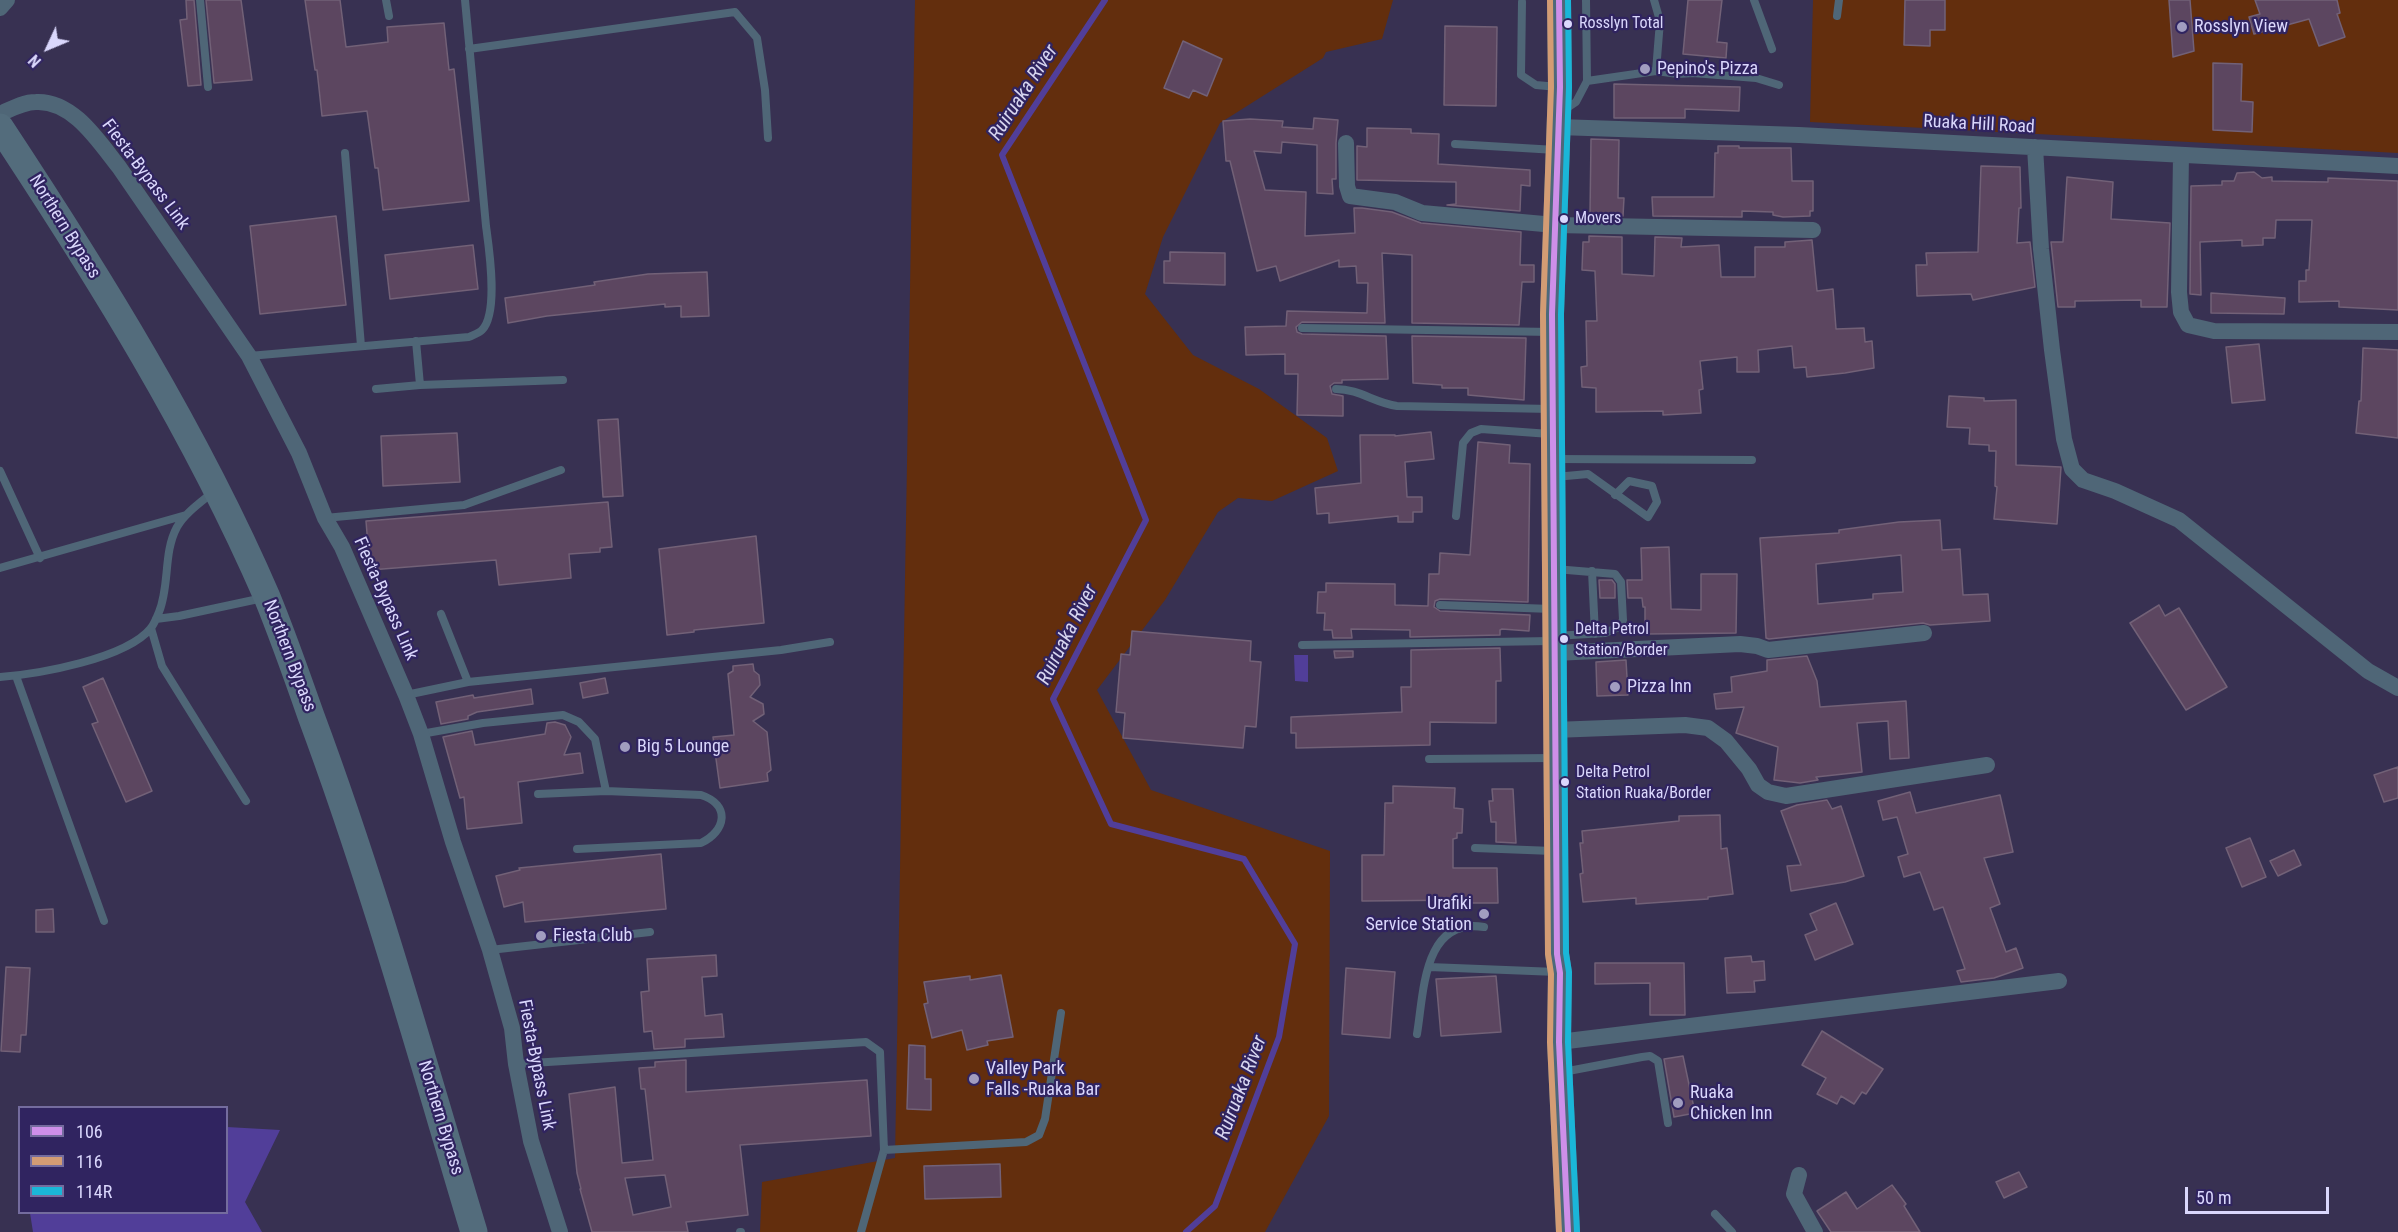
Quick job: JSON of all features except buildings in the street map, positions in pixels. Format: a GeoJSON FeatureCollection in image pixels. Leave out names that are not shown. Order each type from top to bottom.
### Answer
{"type":"FeatureCollection","features":[{"type":"Feature","properties":{"kind":"main road"},"geometry":{"type":"LineString","coordinates":[[1559,0],[1560,87],[1552,332],[1556,609],[1554,730],[1557,954],[1560,972],[1560,1042],[1568,1232]]}},
{"type":"Feature","properties":{"kind":"main road","name":"Northern Bypass"},"geometry":{"type":"LineString","coordinates":[[0,127],[80,250],[141,351],[216,489],[267,597],[358,849],[474,1232]]}},
{"type":"Feature","properties":{"kind":"street"},"geometry":{"type":"LineString","coordinates":[[0,8],[7,0]]}},
{"type":"Feature","properties":{"kind":"street","name":"Fiesta-Bypass Link"},"geometry":{"type":"LineString","coordinates":[[0,114],[35,102],[55,104],[77,118],[119,167],[249,356],[299,453],[325,518],[342,547],[421,734],[453,842],[490,950],[512,1028],[516,1064],[531,1141],[560,1232]]}},
{"type":"Feature","properties":{"kind":"street","name":"Ruaka Hill Road"},"geometry":{"type":"LineString","coordinates":[[1557,130],[1799,135],[2398,166]]}},
{"type":"Feature","properties":{"kind":"street"},"geometry":{"type":"LineString","coordinates":[[1346,143],[1347,186],[1350,196],[1395,202],[1422,213],[1555,225],[1813,230]]}},
{"type":"Feature","properties":{"kind":"street"},"geometry":{"type":"LineString","coordinates":[[2035,147],[2041,249],[2052,350],[2064,439],[2072,469],[2083,480],[2115,491],[2179,520],[2368,671],[2398,688]]}},
{"type":"Feature","properties":{"kind":"street"},"geometry":{"type":"LineString","coordinates":[[2181,155],[2179,292],[2181,312],[2188,325],[2214,331],[2398,332]]}},
{"type":"Feature","properties":{"kind":"street"},"geometry":{"type":"LineString","coordinates":[[1555,643],[1740,644],[1768,650],[1924,633]]}},
{"type":"Feature","properties":{"kind":"street"},"geometry":{"type":"LineString","coordinates":[[1554,730],[1685,725],[1708,728],[1726,741],[1758,784],[1768,792],[1786,796],[1987,765]]}},
{"type":"Feature","properties":{"kind":"street"},"geometry":{"type":"LineString","coordinates":[[1560,1042],[2059,981]]}},
{"type":"Feature","properties":{"kind":"street"},"geometry":{"type":"LineString","coordinates":[[1799,1175],[1794,1194],[1815,1232]]}},
{"type":"Feature","properties":{"kind":"lane"},"geometry":{"type":"LineString","coordinates":[[200,0],[208,87]]}},
{"type":"Feature","properties":{"kind":"lane"},"geometry":{"type":"LineString","coordinates":[[386,0],[388,16]]}},
{"type":"Feature","properties":{"kind":"lane"},"geometry":{"type":"LineString","coordinates":[[249,356],[469,337],[482,330],[488,316],[491,295],[491,261],[465,0]]}},
{"type":"Feature","properties":{"kind":"lane"},"geometry":{"type":"LineString","coordinates":[[1455,144],[1557,130],[1587,81],[1586,0]]}},
{"type":"Feature","properties":{"kind":"lane"},"geometry":{"type":"LineString","coordinates":[[1654,0],[1660,21],[1656,70]]}},
{"type":"Feature","properties":{"kind":"lane"},"geometry":{"type":"LineString","coordinates":[[1754,0],[1772,49]]}},
{"type":"Feature","properties":{"kind":"lane"},"geometry":{"type":"LineString","coordinates":[[1837,16],[1839,0]]}},
{"type":"Feature","properties":{"kind":"lane"},"geometry":{"type":"LineString","coordinates":[[1522,2],[1521,75],[1536,85],[1560,87]]}},
{"type":"Feature","properties":{"kind":"lane"},"geometry":{"type":"LineString","coordinates":[[469,49],[735,12],[757,38],[765,90],[768,138]]}},
{"type":"Feature","properties":{"kind":"lane"},"geometry":{"type":"LineString","coordinates":[[1587,81],[1656,70],[1678,74],[1756,78],[1779,85]]}},
{"type":"Feature","properties":{"kind":"lane"},"geometry":{"type":"LineString","coordinates":[[345,153],[361,346]]}},
{"type":"Feature","properties":{"kind":"lane"},"geometry":{"type":"LineString","coordinates":[[1302,328],[1552,332]]}},
{"type":"Feature","properties":{"kind":"lane"},"geometry":{"type":"LineString","coordinates":[[416,341],[420,385]]}},
{"type":"Feature","properties":{"kind":"lane"},"geometry":{"type":"LineString","coordinates":[[376,389],[420,385],[563,380]]}},
{"type":"Feature","properties":{"kind":"lane"},"geometry":{"type":"LineString","coordinates":[[1336,389],[1348,389],[1383,404],[1397,406],[1554,409]]}},
{"type":"Feature","properties":{"kind":"lane"},"geometry":{"type":"LineString","coordinates":[[1456,516],[1463,443],[1471,433],[1481,429],[1554,435]]}},
{"type":"Feature","properties":{"kind":"lane"},"geometry":{"type":"LineString","coordinates":[[1554,468],[1752,460]]}},
{"type":"Feature","properties":{"kind":"lane"},"geometry":{"type":"LineString","coordinates":[[1554,468],[1588,474],[1615,495],[1648,517],[1657,502],[1652,486],[1629,481],[1615,495]]}},
{"type":"Feature","properties":{"kind":"lane"},"geometry":{"type":"LineString","coordinates":[[325,518],[464,505],[561,470]]}},
{"type":"Feature","properties":{"kind":"lane"},"geometry":{"type":"LineString","coordinates":[[0,471],[40,558]]}},
{"type":"Feature","properties":{"kind":"lane"},"geometry":{"type":"LineString","coordinates":[[0,677],[61,669],[121,649],[137,640],[151,628],[162,603],[170,551],[176,529],[186,515],[216,489]]}},
{"type":"Feature","properties":{"kind":"lane"},"geometry":{"type":"LineString","coordinates":[[0,568],[186,515]]}},
{"type":"Feature","properties":{"kind":"lane"},"geometry":{"type":"LineString","coordinates":[[1302,645],[1555,643],[1605,633],[1621,624],[1621,582],[1613,573],[1554,569]]}},
{"type":"Feature","properties":{"kind":"lane"},"geometry":{"type":"LineString","coordinates":[[1592,571],[1594,634]]}},
{"type":"Feature","properties":{"kind":"lane"},"geometry":{"type":"LineString","coordinates":[[156,619],[267,597]]}},
{"type":"Feature","properties":{"kind":"lane"},"geometry":{"type":"LineString","coordinates":[[1440,605],[1556,609]]}},
{"type":"Feature","properties":{"kind":"lane"},"geometry":{"type":"LineString","coordinates":[[441,614],[468,682]]}},
{"type":"Feature","properties":{"kind":"lane"},"geometry":{"type":"LineString","coordinates":[[151,628],[162,666],[246,801]]}},
{"type":"Feature","properties":{"kind":"lane"},"geometry":{"type":"LineString","coordinates":[[406,695],[468,682],[781,650],[830,642]]}},
{"type":"Feature","properties":{"kind":"lane"},"geometry":{"type":"LineString","coordinates":[[16,676],[104,921]]}},
{"type":"Feature","properties":{"kind":"lane"},"geometry":{"type":"LineString","coordinates":[[421,734],[483,723],[563,715],[579,722],[595,739],[606,791]]}},
{"type":"Feature","properties":{"kind":"lane"},"geometry":{"type":"LineString","coordinates":[[1429,759],[1555,758]]}},
{"type":"Feature","properties":{"kind":"lane"},"geometry":{"type":"LineString","coordinates":[[538,794],[606,791],[701,795],[717,803],[721,809],[722,819],[716,833],[701,843],[577,849]]}},
{"type":"Feature","properties":{"kind":"lane"},"geometry":{"type":"LineString","coordinates":[[1475,848],[1557,852]]}},
{"type":"Feature","properties":{"kind":"lane"},"geometry":{"type":"LineString","coordinates":[[1417,1034],[1433,952],[1448,933],[1463,927],[1484,927]]}},
{"type":"Feature","properties":{"kind":"lane"},"geometry":{"type":"LineString","coordinates":[[490,950],[650,932]]}},
{"type":"Feature","properties":{"kind":"lane"},"geometry":{"type":"LineString","coordinates":[[1429,967],[1560,972]]}},
{"type":"Feature","properties":{"kind":"lane"},"geometry":{"type":"LineString","coordinates":[[884,1150],[1026,1142],[1039,1135],[1045,1119],[1061,1013]]}},
{"type":"Feature","properties":{"kind":"lane"},"geometry":{"type":"LineString","coordinates":[[516,1064],[866,1042],[880,1052],[884,1150],[861,1232]]}},
{"type":"Feature","properties":{"kind":"lane"},"geometry":{"type":"LineString","coordinates":[[1562,1072],[1650,1056],[1658,1060],[1668,1123]]}},
{"type":"Feature","properties":{"kind":"lane"},"geometry":{"type":"LineString","coordinates":[[1715,1214],[1732,1232]]}},
{"type":"Feature","properties":{"kind":"shaded area"},"geometry":{"type":"Polygon","coordinates":[[[915,0],[1393,0],[1382,39],[1326,52],[1323,58],[1220,123],[1163,237],[1145,294],[1193,355],[1259,389],[1327,438],[1338,471],[1272,501],[1238,498],[1218,512],[1165,600],[1097,690],[1151,790],[1330,851],[1329,1116],[1265,1232],[760,1232],[762,1182],[895,1158],[915,0]]]}},
{"type":"Feature","properties":{"kind":"shaded area"},"geometry":{"type":"Polygon","coordinates":[[[1813,0],[2398,0],[2398,153],[1810,122],[1813,0]]]}},
{"type":"Feature","properties":{"kind":"shaded area"},"geometry":{"type":"Polygon","coordinates":[[[1294,655],[1308,655],[1308,682],[1295,681],[1294,655]]]}},
{"type":"Feature","properties":{"kind":"shaded area"},"geometry":{"type":"Polygon","coordinates":[[[228,1127],[280,1130],[245,1202],[262,1232],[33,1232],[30,1214],[228,1214],[228,1127]]]}},
{"type":"Feature","properties":{"kind":"waterway","name":"Ruiruaka River"},"geometry":{"type":"LineString","coordinates":[[1105,0],[1002,155],[1146,520],[1053,699],[1111,824],[1244,859],[1295,944],[1279,1037],[1215,1206],[1186,1232]]}},
{"type":"Feature","properties":{"kind":"transit line","name":"116"},"geometry":{"type":"LineString","coordinates":[[1550,0],[1551,87],[1543,314],[1548,954],[1551,974],[1550,1042],[1559,1232]]}},
{"type":"Feature","properties":{"kind":"transit line","name":"106"},"geometry":{"type":"LineString","coordinates":[[1559,0],[1560,87],[1552,314],[1557,954],[1560,973],[1559,1042],[1568,1232]]}},
{"type":"Feature","properties":{"kind":"transit line","name":"114R"},"geometry":{"type":"LineString","coordinates":[[1568,0],[1569,87],[1561,314],[1566,953],[1569,972],[1568,1042],[1577,1232]]}},
{"type":"Feature","properties":{"kind":"place","name":"Rosslyn Total"},"geometry":{"type":"Point","coordinates":[1568,24]}},
{"type":"Feature","properties":{"kind":"place","name":"Rosslyn View"},"geometry":{"type":"Point","coordinates":[2182,27]}},
{"type":"Feature","properties":{"kind":"place","name":"Pepino's Pizza"},"geometry":{"type":"Point","coordinates":[1645,69]}},
{"type":"Feature","properties":{"kind":"place","name":"Movers"},"geometry":{"type":"Point","coordinates":[1564,219]}},
{"type":"Feature","properties":{"kind":"place","name":"Delta Petrol Station/Border"},"geometry":{"type":"Point","coordinates":[1564,639]}},
{"type":"Feature","properties":{"kind":"place","name":"Pizza Inn"},"geometry":{"type":"Point","coordinates":[1615,687]}},
{"type":"Feature","properties":{"kind":"place","name":"Big 5 Lounge"},"geometry":{"type":"Point","coordinates":[625,747]}},
{"type":"Feature","properties":{"kind":"place","name":"Delta Petrol Station Ruaka/Border"},"geometry":{"type":"Point","coordinates":[1565,782]}},
{"type":"Feature","properties":{"kind":"place","name":"Urafiki Service Station"},"geometry":{"type":"Point","coordinates":[1484,914]}},
{"type":"Feature","properties":{"kind":"place","name":"Fiesta Club"},"geometry":{"type":"Point","coordinates":[541,936]}},
{"type":"Feature","properties":{"kind":"place","name":"Valley Park Falls -Ruaka Bar"},"geometry":{"type":"Point","coordinates":[974,1079]}},
{"type":"Feature","properties":{"kind":"place","name":"Ruaka Chicken Inn"},"geometry":{"type":"Point","coordinates":[1678,1103]}}]}
